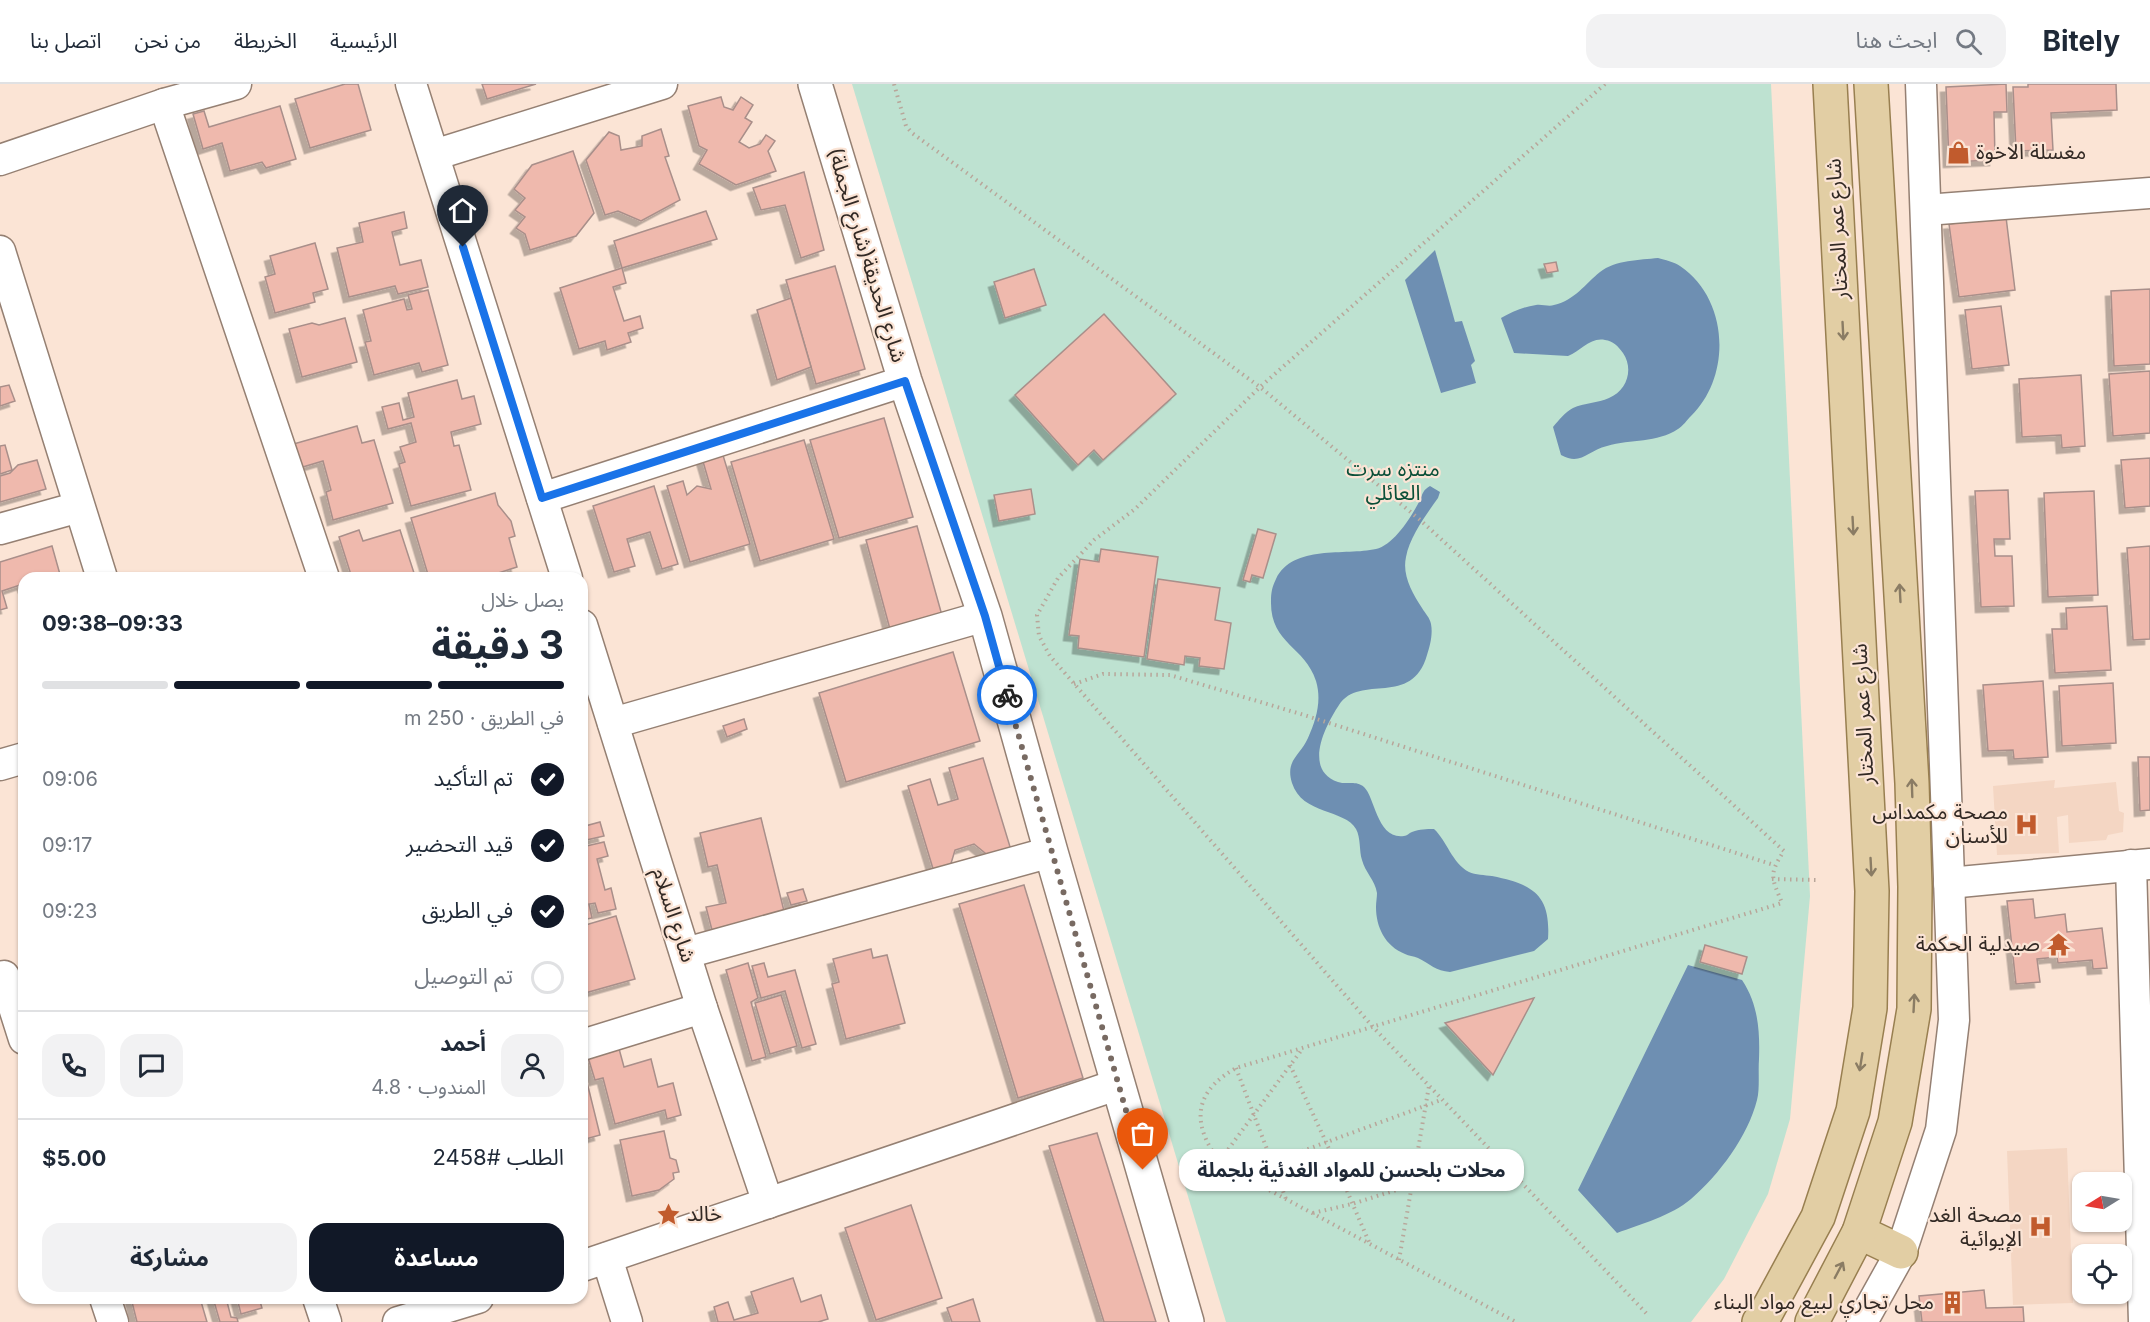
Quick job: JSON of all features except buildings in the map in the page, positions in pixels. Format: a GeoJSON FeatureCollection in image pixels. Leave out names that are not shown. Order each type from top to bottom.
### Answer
{"type":"FeatureCollection","features":[{"type":"Feature","properties":{"kind":"main road","name":"شارع عمر المختار"},"geometry":{"type":"LineString","coordinates":[[1759,1322],[1818,1217],[1853,1111],[1870,1008],[1872,891],[1830,84]]}},
{"type":"Feature","properties":{"kind":"main road"},"geometry":{"type":"LineString","coordinates":[[1812,1322],[1859,1232],[1895,1122],[1914,1009],[1915,887],[1912,783],[1871,84]]}},
{"type":"Feature","properties":{"kind":"main road"},"geometry":{"type":"LineString","coordinates":[[1859,1232],[1901,1252]]}},
{"type":"Feature","properties":{"kind":"street"},"geometry":{"type":"LineString","coordinates":[[0,160],[164,104],[236,84]]}},
{"type":"Feature","properties":{"kind":"street"},"geometry":{"type":"LineString","coordinates":[[411,84],[565,572]]}},
{"type":"Feature","properties":{"kind":"street"},"geometry":{"type":"LineString","coordinates":[[434,155],[662,84]]}},
{"type":"Feature","properties":{"kind":"street","name":"شارع الحديقة(شارع الجملة)"},"geometry":{"type":"LineString","coordinates":[[815,84],[905,381],[985,616],[1186,1322]]}},
{"type":"Feature","properties":{"kind":"street"},"geometry":{"type":"LineString","coordinates":[[1862,1322],[1901,1252],[1941,1131],[1954,1020],[1921,84]]}},
{"type":"Feature","properties":{"kind":"street"},"geometry":{"type":"LineString","coordinates":[[164,104],[322,572]]}},
{"type":"Feature","properties":{"kind":"street"},"geometry":{"type":"LineString","coordinates":[[1926,210],[2150,193]]}},
{"type":"Feature","properties":{"kind":"street"},"geometry":{"type":"LineString","coordinates":[[0,251],[100,572]]}},
{"type":"Feature","properties":{"kind":"street"},"geometry":{"type":"LineString","coordinates":[[542,498],[905,381]]}},
{"type":"Feature","properties":{"kind":"street"},"geometry":{"type":"LineString","coordinates":[[0,529],[79,507]]}},
{"type":"Feature","properties":{"kind":"street"},"geometry":{"type":"LineString","coordinates":[[613,723],[985,616]]}},
{"type":"Feature","properties":{"kind":"street","name":"شارع السلام"},"geometry":{"type":"LineString","coordinates":[[588,644],[702,1008],[768,1203]]}},
{"type":"Feature","properties":{"kind":"street"},"geometry":{"type":"LineString","coordinates":[[0,765],[18,760]]}},
{"type":"Feature","properties":{"kind":"street"},"geometry":{"type":"LineString","coordinates":[[686,953],[1051,852]]}},
{"type":"Feature","properties":{"kind":"street"},"geometry":{"type":"LineString","coordinates":[[1949,883],[2140,865],[2144,1322]]}},
{"type":"Feature","properties":{"kind":"street"},"geometry":{"type":"LineString","coordinates":[[9,975],[18,1013]]}},
{"type":"Feature","properties":{"kind":"street"},"geometry":{"type":"LineString","coordinates":[[588,1043],[702,1008]]}},
{"type":"Feature","properties":{"kind":"street"},"geometry":{"type":"LineString","coordinates":[[627,1322],[595,1262],[1119,1084]]}},
{"type":"Feature","properties":{"kind":"street"},"geometry":{"type":"LineString","coordinates":[[107,1304],[113,1322]]}},
{"type":"Feature","properties":{"kind":"street"},"geometry":{"type":"LineString","coordinates":[[320,1304],[326,1322]]}},
{"type":"Feature","properties":{"kind":"street"},"geometry":{"type":"LineString","coordinates":[[398,1322],[458,1304]]}},
{"type":"Feature","properties":{"kind":"path"},"geometry":{"type":"LineString","coordinates":[[894,84],[906,126],[912,134],[1260,387],[1419,519],[1784,851],[1774,865],[1772,879],[1782,903],[1236,1068],[1219,1077],[1203,1100],[1200,1121],[1212,1150],[1239,1174],[1516,1322]]}},
{"type":"Feature","properties":{"kind":"path"},"geometry":{"type":"LineString","coordinates":[[1605,84],[1260,387],[1135,509],[1094,540],[1058,578],[1037,615],[1040,636],[1050,656],[1373,1027],[1647,1314]]}},
{"type":"Feature","properties":{"kind":"path"},"geometry":{"type":"LineString","coordinates":[[1074,684],[1103,674],[1170,675],[1304,715],[1774,865]]}},
{"type":"Feature","properties":{"kind":"path"},"geometry":{"type":"LineString","coordinates":[[1772,879],[1819,880]]}},
{"type":"Feature","properties":{"kind":"path"},"geometry":{"type":"LineString","coordinates":[[1221,1159],[1303,1048]]}},
{"type":"Feature","properties":{"kind":"path"},"geometry":{"type":"LineString","coordinates":[[1290,1065],[1370,1244]]}},
{"type":"Feature","properties":{"kind":"path"},"geometry":{"type":"LineString","coordinates":[[1236,1068],[1286,1199]]}},
{"type":"Feature","properties":{"kind":"path"},"geometry":{"type":"LineString","coordinates":[[1399,1260],[1429,1086]]}},
{"type":"Feature","properties":{"kind":"path"},"geometry":{"type":"LineString","coordinates":[[1239,1174],[1442,1100]]}},
{"type":"Feature","properties":{"kind":"path"},"geometry":{"type":"LineString","coordinates":[[1312,1214],[1412,1185]]}},
{"type":"Feature","properties":{"kind":"shaded area","name":"مصحة مكمداس للأسنان"},"geometry":{"type":"Polygon","coordinates":[[[2055,780],[2054,788],[2116,782],[2119,811],[2124,813],[2123,832],[2108,835],[2106,840],[2069,843],[2068,815],[2057,817],[2059,853],[1997,855],[1993,786],[2055,780]]]}},
{"type":"Feature","properties":{"kind":"shaded area","name":"مصحة الغد الإيوائية"},"geometry":{"type":"Polygon","coordinates":[[[2067,1148],[2072,1303],[2013,1305],[2007,1151],[2067,1148]]]}},
{"type":"Feature","properties":{"kind":"green space","name":"منتزه سرت العائلي"},"geometry":{"type":"Polygon","coordinates":[[[852,84],[1771,84],[1810,896],[1790,1119],[1768,1194],[1724,1279],[1691,1322],[1226,1322],[852,84]]]}},
{"type":"Feature","properties":{"kind":"water"},"geometry":{"type":"Polygon","coordinates":[[[1435,250],[1455,322],[1462,321],[1475,361],[1471,365],[1476,383],[1441,393],[1405,280],[1435,250]]]}},
{"type":"Feature","properties":{"kind":"water"},"geometry":{"type":"Polygon","coordinates":[[[1658,258],[1680,266],[1696,280],[1708,298],[1716,317],[1719,338],[1718,360],[1713,380],[1704,399],[1683,425],[1661,437],[1607,446],[1574,459],[1561,455],[1553,427],[1573,408],[1605,400],[1615,395],[1627,379],[1626,359],[1615,344],[1600,340],[1590,342],[1568,356],[1514,353],[1501,318],[1526,307],[1552,306],[1561,303],[1574,296],[1600,272],[1613,265],[1658,258]]]}},
{"type":"Feature","properties":{"kind":"water"},"geometry":{"type":"Polygon","coordinates":[[[1430,486],[1440,492],[1415,534],[1408,549],[1405,564],[1411,590],[1431,624],[1427,655],[1420,671],[1410,681],[1398,686],[1360,691],[1348,696],[1339,705],[1328,724],[1323,735],[1319,758],[1321,768],[1327,776],[1341,783],[1358,784],[1364,787],[1382,825],[1388,831],[1395,835],[1406,836],[1418,830],[1434,829],[1458,863],[1469,872],[1518,883],[1536,894],[1542,901],[1546,911],[1548,939],[1534,951],[1450,972],[1437,969],[1418,958],[1398,951],[1387,941],[1378,922],[1377,893],[1362,860],[1356,829],[1343,818],[1305,801],[1297,793],[1292,783],[1290,769],[1292,763],[1305,744],[1316,717],[1318,688],[1311,669],[1276,627],[1271,601],[1276,579],[1284,568],[1294,561],[1307,556],[1376,549],[1389,542],[1407,521],[1417,507],[1423,492],[1430,486]]]}},
{"type":"Feature","properties":{"kind":"water"},"geometry":{"type":"Polygon","coordinates":[[[1688,965],[1742,980],[1752,998],[1759,1048],[1757,1100],[1740,1141],[1722,1167],[1702,1189],[1674,1210],[1617,1233],[1578,1190],[1688,965]]]}},
{"type":"Feature","properties":{"kind":"way so far"},"geometry":{"type":"LineString","coordinates":[[1007,695],[1143,1170]]}},
{"type":"Feature","properties":{"kind":"place","name":"مغسلة الاخوة"},"geometry":{"type":"Point","coordinates":[1958,152]}},
{"type":"Feature","properties":{"kind":"place","name":"مصحة مكمداس للأسنان"},"geometry":{"type":"Point","coordinates":[2026,824]}},
{"type":"Feature","properties":{"kind":"place","name":"صيدلية الحكمة"},"geometry":{"type":"Point","coordinates":[2058,944]}},
{"type":"Feature","properties":{"kind":"place","name":"محلات بلحسن للمواد الغدئية بلجملة"},"geometry":{"type":"Point","coordinates":[1143,1170]}},
{"type":"Feature","properties":{"kind":"place","name":"خالد"},"geometry":{"type":"Point","coordinates":[669,1214]}},
{"type":"Feature","properties":{"kind":"place","name":"مصحة الغد الإيوائية"},"geometry":{"type":"Point","coordinates":[2040,1227]}},
{"type":"Feature","properties":{"kind":"place","name":"محل تجاري لبيع مواد البناء"},"geometry":{"type":"Point","coordinates":[1952,1302]}},
{"type":"Feature","properties":{"kind":"route"},"geometry":{"type":"LineString","coordinates":[[463,247],[542,498],[905,381],[985,616],[1007,695]]}}]}
